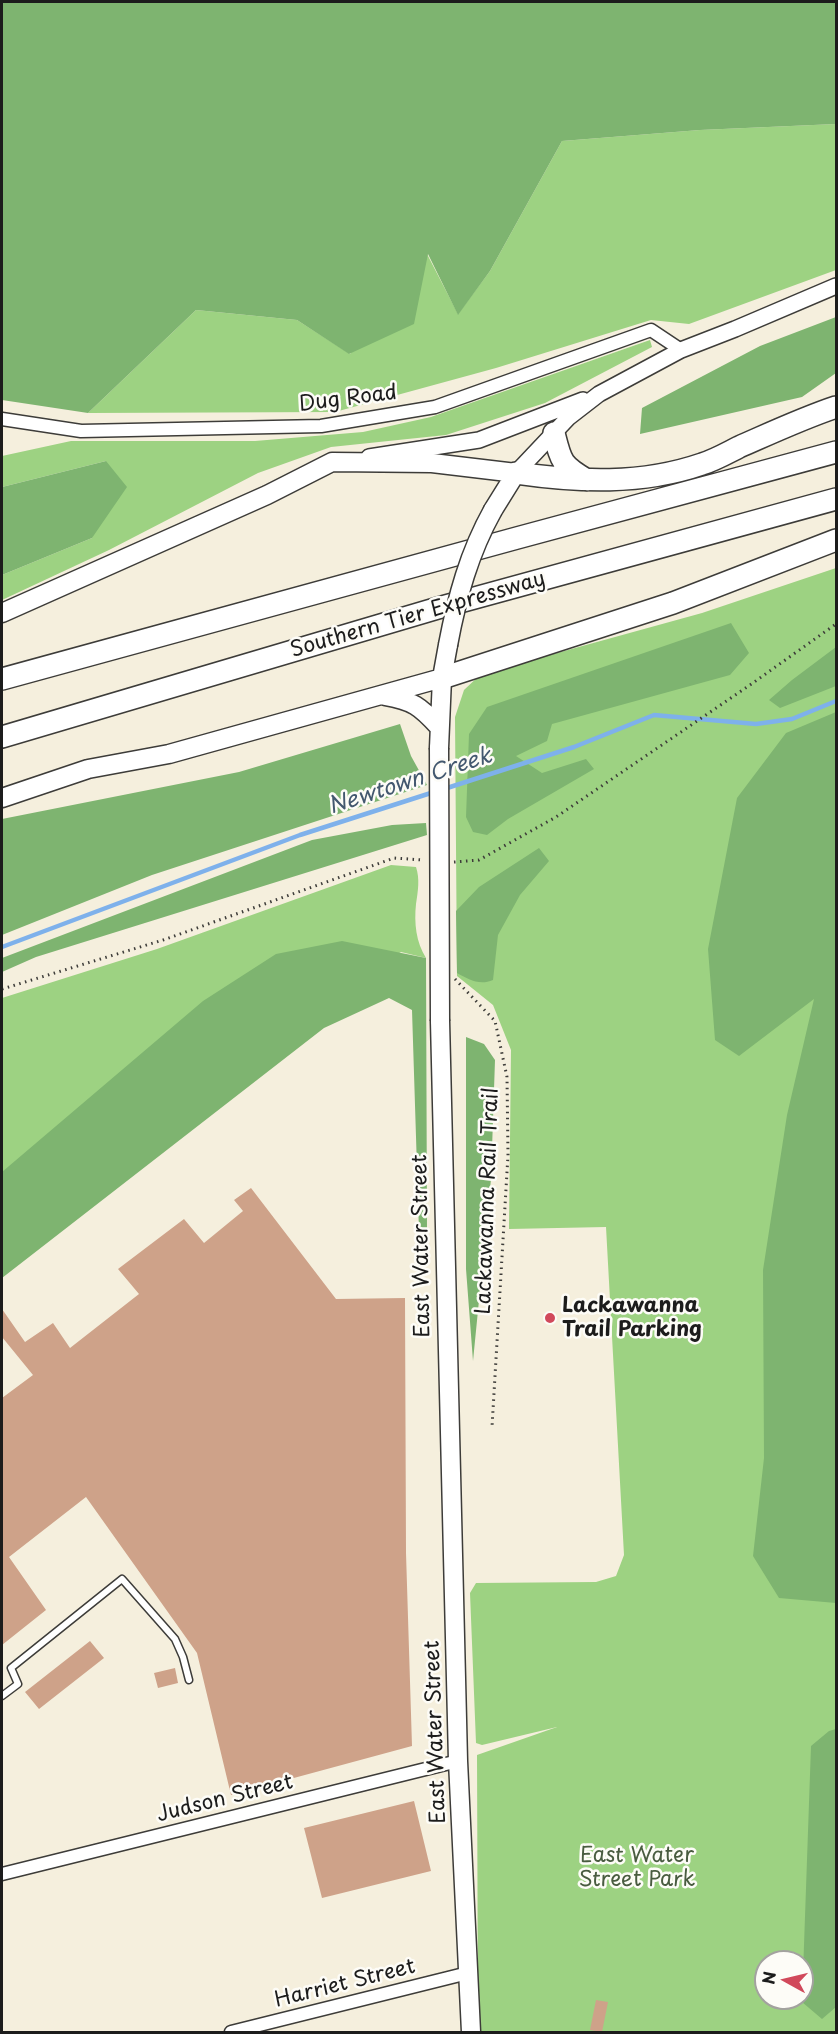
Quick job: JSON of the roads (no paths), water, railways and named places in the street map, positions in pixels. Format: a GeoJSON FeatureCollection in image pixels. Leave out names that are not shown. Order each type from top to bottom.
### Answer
{"type":"FeatureCollection","features":[{"type":"Feature","properties":{"kind":"highway"},"geometry":{"type":"LineString","coordinates":[[516,473],[619,481],[675,472],[704,463],[815,414],[837,407]]}},
{"type":"Feature","properties":{"kind":"highway"},"geometry":{"type":"LineString","coordinates":[[554,433],[562,462],[569,470],[587,480]]}},
{"type":"Feature","properties":{"kind":"highway"},"geometry":{"type":"LineString","coordinates":[[2,679],[517,537],[837,452]]}},
{"type":"Feature","properties":{"kind":"highway","name":"Southern Tier Expressway"},"geometry":{"type":"LineString","coordinates":[[2,737],[427,612],[837,499]]}},
{"type":"Feature","properties":{"kind":"highway"},"geometry":{"type":"LineString","coordinates":[[442,678],[673,603],[837,540]]}},
{"type":"Feature","properties":{"kind":"main road"},"geometry":{"type":"LineString","coordinates":[[2,613],[267,495],[332,462],[432,463],[516,473]]}},
{"type":"Feature","properties":{"kind":"main road","name":"East Water Street"},"geometry":{"type":"LineString","coordinates":[[471,2032],[458,1761],[440,1021],[439,727],[442,678],[459,590],[477,539],[516,473]]}},
{"type":"Feature","properties":{"kind":"main road"},"geometry":{"type":"LineString","coordinates":[[2,798],[88,769],[169,754],[442,678]]}},
{"type":"Feature","properties":{"kind":"main road"},"geometry":{"type":"LineString","coordinates":[[382,695],[404,700],[422,708],[439,727]]}},
{"type":"Feature","properties":{"kind":"street"},"geometry":{"type":"LineString","coordinates":[[332,462],[479,440],[599,394],[681,350],[837,286]]}},
{"type":"Feature","properties":{"kind":"street","name":"Dug Road"},"geometry":{"type":"LineString","coordinates":[[2,419],[81,431],[321,426],[435,407],[651,330],[681,350]]}},
{"type":"Feature","properties":{"kind":"street"},"geometry":{"type":"LineString","coordinates":[[516,473],[537,448],[568,418],[599,394]]}},
{"type":"Feature","properties":{"kind":"street","name":"Judson Street"},"geometry":{"type":"LineString","coordinates":[[2,1874],[458,1761]]}},
{"type":"Feature","properties":{"kind":"street","name":"Harriet Street"},"geometry":{"type":"LineString","coordinates":[[231,2032],[468,1972]]}},
{"type":"Feature","properties":{"kind":"lane"},"geometry":{"type":"LineString","coordinates":[[2,1696],[18,1684],[11,1668],[122,1579],[175,1639],[189,1680]]}},
{"type":"Feature","properties":{"kind":"waterway","name":"Newtown Creek"},"geometry":{"type":"LineString","coordinates":[[444,789],[574,747],[654,715],[756,724],[792,719],[836,701]]}},
{"type":"Feature","properties":{"kind":"waterway","name":"Newtown Creek"},"geometry":{"type":"LineString","coordinates":[[2,947],[300,835],[434,792]]}},
{"type":"Feature","properties":{"kind":"place","name":"Lackawanna Trail Parking"},"geometry":{"type":"Point","coordinates":[550,1318]}},
{"type":"Feature","properties":{"kind":"park label","name":"East Water Street Park"},"geometry":{"type":"Point","coordinates":[637,1868]}}]}
